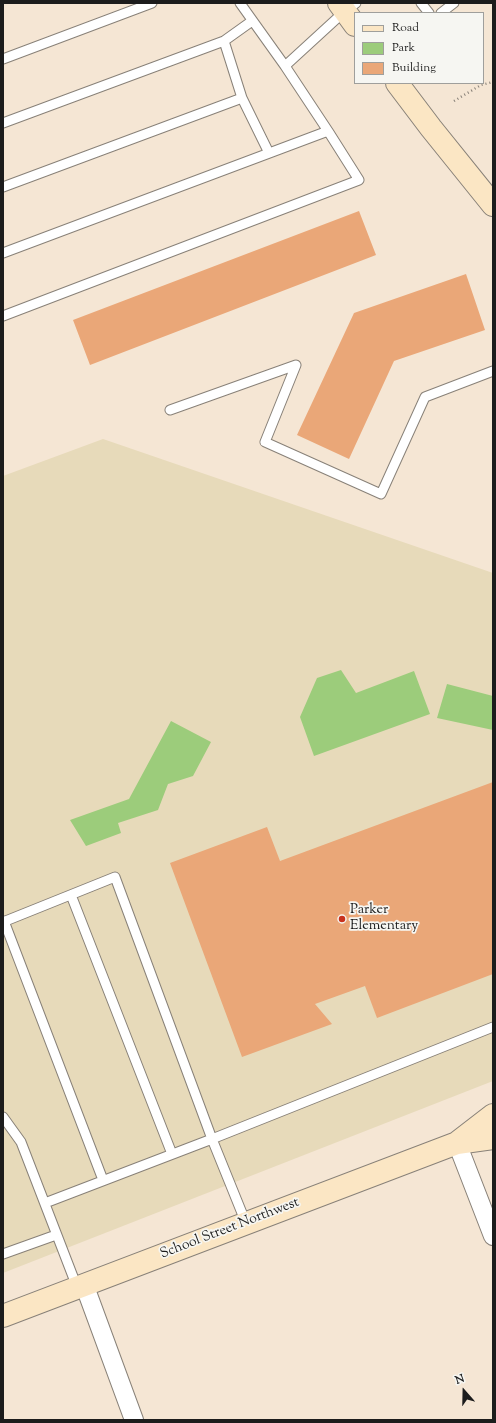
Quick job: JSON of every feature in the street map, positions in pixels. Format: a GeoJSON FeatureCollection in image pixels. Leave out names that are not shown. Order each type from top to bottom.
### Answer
{"type":"FeatureCollection","features":[{"type":"Feature","properties":{"kind":"street"},"geometry":{"type":"LineString","coordinates":[[398,84],[430,128],[491,200]]}},
{"type":"Feature","properties":{"kind":"street","name":"School Street Northwest"},"geometry":{"type":"LineString","coordinates":[[457,1143],[493,1115]]}},
{"type":"Feature","properties":{"kind":"street","name":"School Street Northwest"},"geometry":{"type":"LineString","coordinates":[[3,1316],[457,1143],[493,1138]]}},
{"type":"Feature","properties":{"kind":"street"},"geometry":{"type":"LineString","coordinates":[[457,1143],[493,1236]]}},
{"type":"Feature","properties":{"kind":"street"},"geometry":{"type":"LineString","coordinates":[[80,1286],[134,1420]]}},
{"type":"Feature","properties":{"kind":"lane"},"geometry":{"type":"LineString","coordinates":[[3,59],[152,3]]}},
{"type":"Feature","properties":{"kind":"lane"},"geometry":{"type":"LineString","coordinates":[[3,316],[359,180],[285,66],[240,3]]}},
{"type":"Feature","properties":{"kind":"lane"},"geometry":{"type":"LineString","coordinates":[[421,3],[428,12]]}},
{"type":"Feature","properties":{"kind":"lane"},"geometry":{"type":"LineString","coordinates":[[442,12],[454,3]]}},
{"type":"Feature","properties":{"kind":"lane"},"geometry":{"type":"LineString","coordinates":[[285,66],[349,10]]}},
{"type":"Feature","properties":{"kind":"lane"},"geometry":{"type":"LineString","coordinates":[[3,123],[224,41],[252,21]]}},
{"type":"Feature","properties":{"kind":"lane"},"geometry":{"type":"LineString","coordinates":[[224,41],[242,98],[269,153]]}},
{"type":"Feature","properties":{"kind":"lane"},"geometry":{"type":"LineString","coordinates":[[3,187],[242,98]]}},
{"type":"Feature","properties":{"kind":"lane"},"geometry":{"type":"LineString","coordinates":[[3,253],[328,131]]}},
{"type":"Feature","properties":{"kind":"lane"},"geometry":{"type":"LineString","coordinates":[[170,410],[296,365],[265,442],[382,494],[425,397],[493,371]]}},
{"type":"Feature","properties":{"kind":"lane"},"geometry":{"type":"LineString","coordinates":[[103,1180],[4,922],[115,877],[212,1139],[246,1223]]}},
{"type":"Feature","properties":{"kind":"lane"},"geometry":{"type":"LineString","coordinates":[[71,895],[172,1154]]}},
{"type":"Feature","properties":{"kind":"lane"},"geometry":{"type":"LineString","coordinates":[[44,1203],[212,1139],[493,1027]]}},
{"type":"Feature","properties":{"kind":"lane"},"geometry":{"type":"LineString","coordinates":[[3,1117],[21,1142],[56,1235],[80,1286]]}},
{"type":"Feature","properties":{"kind":"lane"},"geometry":{"type":"LineString","coordinates":[[3,1254],[56,1235]]}},
{"type":"Feature","properties":{"kind":"path"},"geometry":{"type":"LineString","coordinates":[[454,101],[481,85],[493,82]]}},
{"type":"Feature","properties":{"kind":"shaded area"},"geometry":{"type":"Polygon","coordinates":[[[103,439],[493,573],[493,1081],[3,1273],[3,476],[103,439]]]}},
{"type":"Feature","properties":{"kind":"green space"},"geometry":{"type":"Polygon","coordinates":[[[341,670],[356,693],[414,671],[430,714],[314,756],[300,717],[317,678],[341,670]]]}},
{"type":"Feature","properties":{"kind":"green space"},"geometry":{"type":"Polygon","coordinates":[[[447,684],[493,696],[493,730],[437,718],[447,684]]]}},
{"type":"Feature","properties":{"kind":"green space"},"geometry":{"type":"Polygon","coordinates":[[[171,721],[211,742],[193,776],[168,784],[158,810],[118,823],[121,833],[86,846],[70,820],[129,799],[171,721]]]}},
{"type":"Feature","properties":{"kind":"building"},"geometry":{"type":"Polygon","coordinates":[[[359,211],[376,255],[90,365],[73,320],[359,211]]]}},
{"type":"Feature","properties":{"kind":"building"},"geometry":{"type":"Polygon","coordinates":[[[466,274],[485,330],[394,361],[349,459],[297,435],[354,313],[466,274]]]}},
{"type":"Feature","properties":{"kind":"building","name":"Parker Elementary"},"geometry":{"type":"Polygon","coordinates":[[[493,782],[493,974],[377,1018],[365,986],[315,1004],[332,1024],[242,1057],[170,863],[267,827],[280,861],[493,782]]]}},
{"type":"Feature","properties":{"kind":"place","name":"Parker Elementary"},"geometry":{"type":"Point","coordinates":[342,919]}}]}
